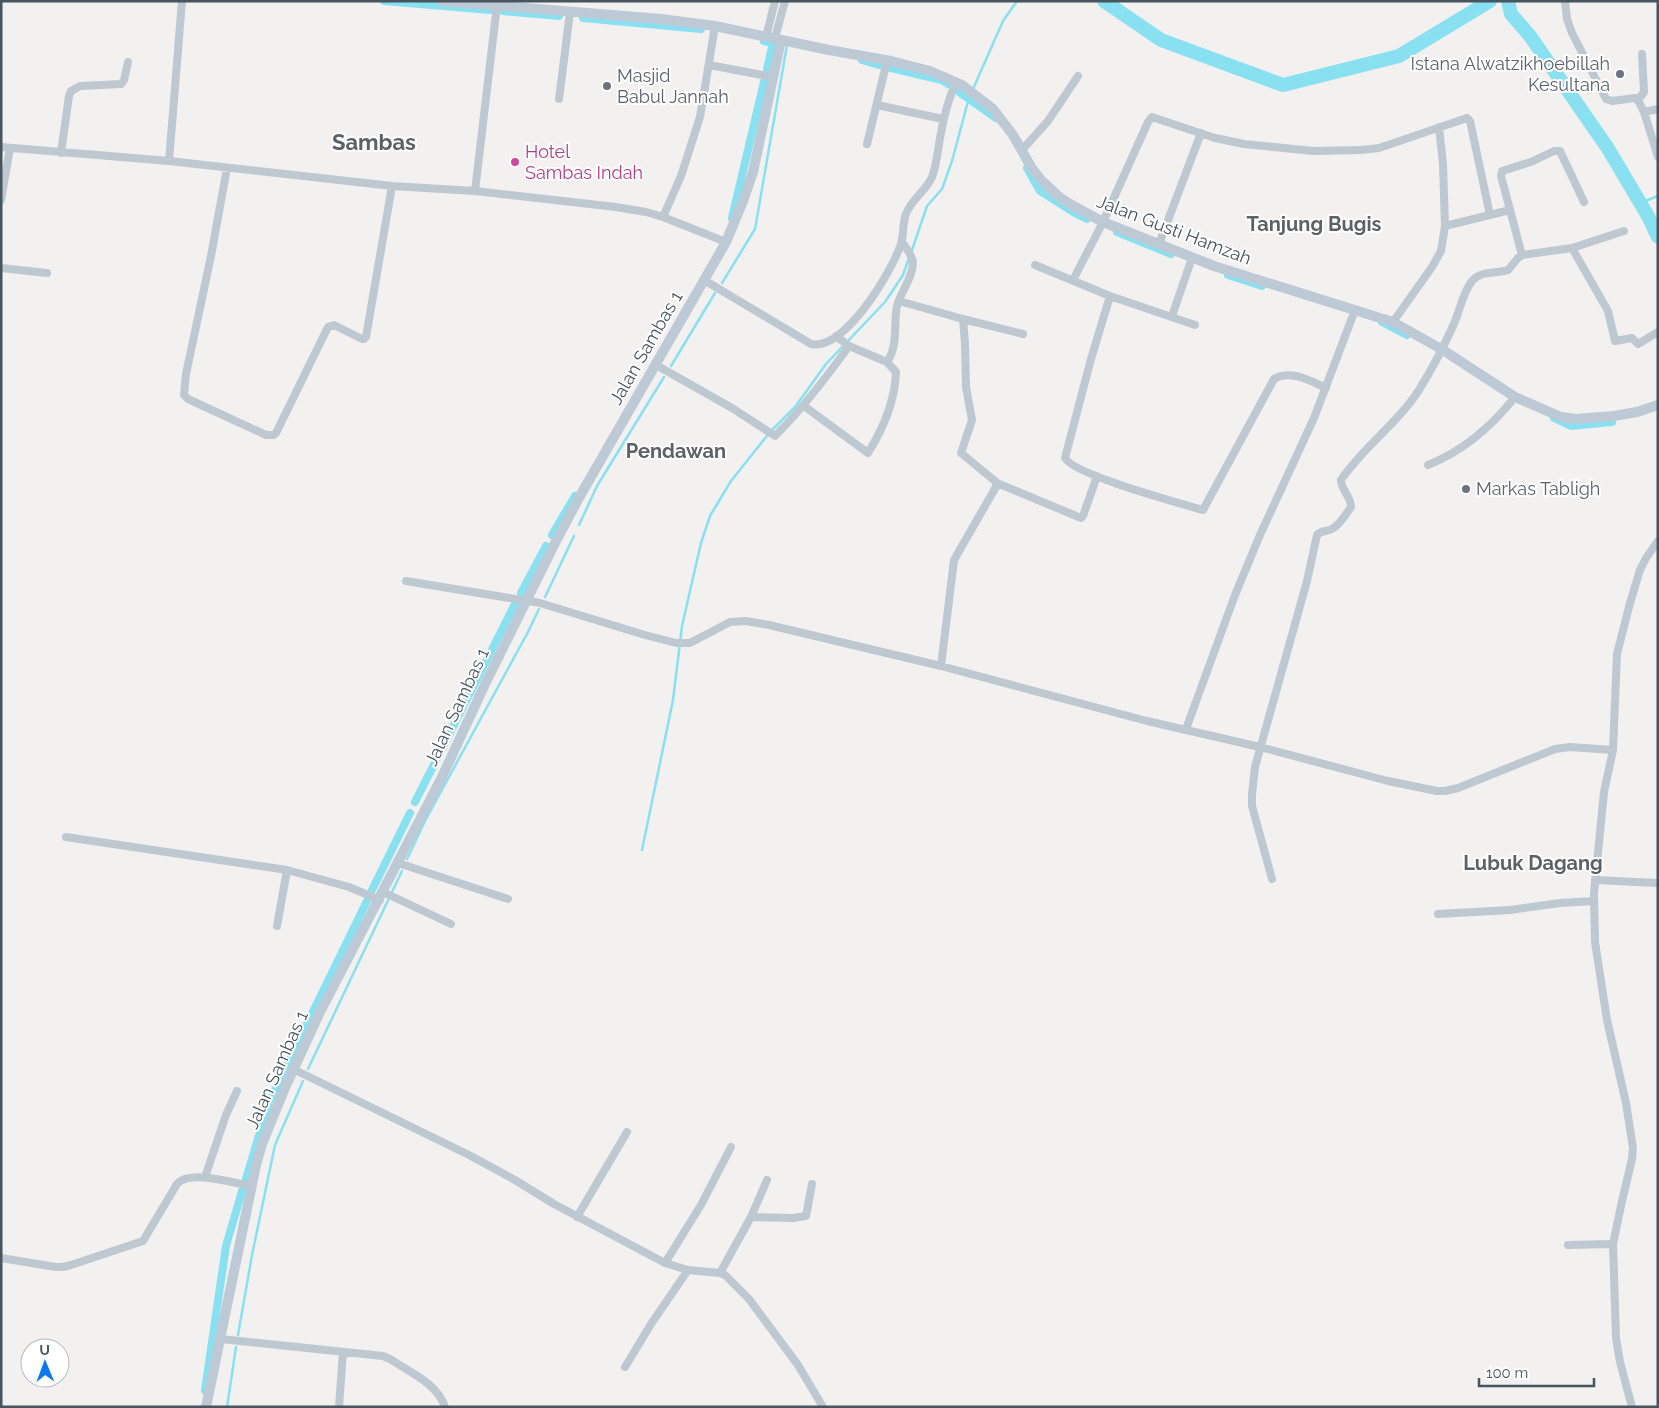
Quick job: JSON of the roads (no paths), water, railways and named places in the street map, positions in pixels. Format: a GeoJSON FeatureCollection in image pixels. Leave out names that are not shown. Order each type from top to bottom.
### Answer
{"type":"FeatureCollection","features":[{"type":"Feature","properties":{"kind":"street"},"geometry":{"type":"LineString","coordinates":[[169,161],[182,1]]}},
{"type":"Feature","properties":{"kind":"street","name":"Jalan Gusti Hamzah"},"geometry":{"type":"LineString","coordinates":[[441,1],[662,19],[715,26],[887,60],[930,72],[959,84],[980,97],[993,109],[1013,135],[1031,167],[1042,181],[1056,195],[1080,211],[1103,222],[1192,258],[1393,322],[1443,350],[1515,397],[1548,413],[1576,419],[1614,416],[1655,408]]}},
{"type":"Feature","properties":{"kind":"street"},"geometry":{"type":"LineString","coordinates":[[774,38],[775,1]]}},
{"type":"Feature","properties":{"kind":"street"},"geometry":{"type":"LineString","coordinates":[[774,38],[786,1]]}},
{"type":"Feature","properties":{"kind":"street"},"geometry":{"type":"LineString","coordinates":[[1565,1],[1567,19],[1572,32],[1606,99],[1609,101],[1633,98],[1638,100],[1644,112],[1658,157]]}},
{"type":"Feature","properties":{"kind":"street"},"geometry":{"type":"LineString","coordinates":[[474,191],[497,5]]}},
{"type":"Feature","properties":{"kind":"street"},"geometry":{"type":"LineString","coordinates":[[559,99],[570,12]]}},
{"type":"Feature","properties":{"kind":"street"},"geometry":{"type":"LineString","coordinates":[[663,217],[681,176],[700,117],[715,26]]}},
{"type":"Feature","properties":{"kind":"street","name":"Jalan Sambas 1"},"geometry":{"type":"LineString","coordinates":[[206,1407],[251,1186],[262,1144],[293,1069],[320,1012],[442,777],[526,600],[580,496],[726,242],[753,172],[773,77],[774,38]]}},
{"type":"Feature","properties":{"kind":"street"},"geometry":{"type":"LineString","coordinates":[[1638,100],[1644,92],[1642,54]]}},
{"type":"Feature","properties":{"kind":"street"},"geometry":{"type":"LineString","coordinates":[[868,144],[887,60]]}},
{"type":"Feature","properties":{"kind":"street"},"geometry":{"type":"LineString","coordinates":[[61,153],[71,91],[80,86],[121,84],[124,80],[128,62]]}},
{"type":"Feature","properties":{"kind":"street"},"geometry":{"type":"LineString","coordinates":[[709,65],[773,77]]}},
{"type":"Feature","properties":{"kind":"street"},"geometry":{"type":"LineString","coordinates":[[1022,150],[1048,121],[1078,76]]}},
{"type":"Feature","properties":{"kind":"street"},"geometry":{"type":"LineString","coordinates":[[704,280],[811,344],[822,343],[838,337],[872,298],[904,245],[906,214],[924,191],[932,176],[944,119],[959,84]]}},
{"type":"Feature","properties":{"kind":"street"},"geometry":{"type":"LineString","coordinates":[[877,105],[944,119]]}},
{"type":"Feature","properties":{"kind":"street"},"geometry":{"type":"LineString","coordinates":[[1644,112],[1658,109]]}},
{"type":"Feature","properties":{"kind":"street"},"geometry":{"type":"LineString","coordinates":[[1073,280],[1103,222],[1150,118],[1154,117],[1225,140],[1264,147],[1313,152],[1362,150],[1387,146],[1464,118],[1468,119],[1470,121],[1490,215]]}},
{"type":"Feature","properties":{"kind":"street"},"geometry":{"type":"LineString","coordinates":[[1393,322],[1432,267],[1441,251],[1445,226],[1443,164],[1439,127]]}},
{"type":"Feature","properties":{"kind":"street"},"geometry":{"type":"LineString","coordinates":[[1159,244],[1200,133]]}},
{"type":"Feature","properties":{"kind":"street"},"geometry":{"type":"LineString","coordinates":[[1,147],[169,161],[392,186],[474,191],[616,207],[663,217],[726,242]]}},
{"type":"Feature","properties":{"kind":"street"},"geometry":{"type":"LineString","coordinates":[[1,200],[10,148]]}},
{"type":"Feature","properties":{"kind":"street"},"geometry":{"type":"LineString","coordinates":[[1522,255],[1500,176],[1502,171],[1531,162],[1558,150],[1562,153],[1584,202]]}},
{"type":"Feature","properties":{"kind":"street"},"geometry":{"type":"LineString","coordinates":[[227,168],[206,282],[186,374],[184,395],[188,399],[266,435],[274,435],[276,433],[328,327],[334,325],[362,339],[366,337],[392,186]]}},
{"type":"Feature","properties":{"kind":"street"},"geometry":{"type":"LineString","coordinates":[[1445,226],[1510,210]]}},
{"type":"Feature","properties":{"kind":"street"},"geometry":{"type":"LineString","coordinates":[[1272,879],[1252,806],[1253,784],[1260,747],[1295,624],[1317,535],[1336,526],[1351,507],[1349,496],[1342,487],[1341,480],[1412,400],[1443,350],[1446,339],[1453,328],[1464,293],[1474,279],[1481,275],[1508,270],[1522,255],[1572,248],[1624,231]]}},
{"type":"Feature","properties":{"kind":"street"},"geometry":{"type":"LineString","coordinates":[[887,362],[893,350],[899,302],[912,268],[912,257],[904,245]]}},
{"type":"Feature","properties":{"kind":"street"},"geometry":{"type":"LineString","coordinates":[[1572,248],[1608,311],[1615,341],[1632,338],[1638,344],[1658,332]]}},
{"type":"Feature","properties":{"kind":"street"},"geometry":{"type":"LineString","coordinates":[[1172,316],[1192,258]]}},
{"type":"Feature","properties":{"kind":"street"},"geometry":{"type":"LineString","coordinates":[[1035,265],[1110,296],[1194,325]]}},
{"type":"Feature","properties":{"kind":"street"},"geometry":{"type":"LineString","coordinates":[[1,268],[47,273]]}},
{"type":"Feature","properties":{"kind":"street"},"geometry":{"type":"LineString","coordinates":[[1110,296],[1065,458],[1072,465],[1097,476],[1203,510],[1274,378],[1283,375],[1296,376],[1326,388]]}},
{"type":"Feature","properties":{"kind":"street"},"geometry":{"type":"LineString","coordinates":[[899,302],[1024,334]]}},
{"type":"Feature","properties":{"kind":"street"},"geometry":{"type":"LineString","coordinates":[[1186,729],[1235,595],[1326,388],[1355,310]]}},
{"type":"Feature","properties":{"kind":"street"},"geometry":{"type":"LineString","coordinates":[[963,319],[966,344],[966,387],[972,420],[961,453],[997,482],[1081,518],[1097,476]]}},
{"type":"Feature","properties":{"kind":"street"},"geometry":{"type":"LineString","coordinates":[[804,406],[868,453],[882,430],[896,372],[887,362],[848,345],[838,337]]}},
{"type":"Feature","properties":{"kind":"street"},"geometry":{"type":"LineString","coordinates":[[656,365],[769,431],[774,436],[821,386],[848,345]]}},
{"type":"Feature","properties":{"kind":"street"},"geometry":{"type":"LineString","coordinates":[[1428,465],[1441,460],[1482,432],[1515,397]]}},
{"type":"Feature","properties":{"kind":"street"},"geometry":{"type":"LineString","coordinates":[[941,666],[954,560],[997,482]]}},
{"type":"Feature","properties":{"kind":"street"},"geometry":{"type":"LineString","coordinates":[[1631,1403],[1616,1338],[1614,1244],[1633,1148],[1626,1103],[1607,1020],[1596,942],[1594,901],[1602,812],[1613,750],[1618,654],[1621,634],[1640,570],[1658,542]]}},
{"type":"Feature","properties":{"kind":"street"},"geometry":{"type":"LineString","coordinates":[[406,581],[540,603],[645,635],[680,643],[690,642],[730,622],[746,621],[941,666],[1146,721],[1260,747],[1388,781],[1445,791],[1458,788],[1555,749],[1570,747],[1613,750]]}},
{"type":"Feature","properties":{"kind":"street"},"geometry":{"type":"LineString","coordinates":[[66,837],[287,870],[405,902],[451,924]]}},
{"type":"Feature","properties":{"kind":"street"},"geometry":{"type":"LineString","coordinates":[[398,863],[508,899]]}},
{"type":"Feature","properties":{"kind":"street"},"geometry":{"type":"LineString","coordinates":[[277,926],[287,870]]}},
{"type":"Feature","properties":{"kind":"street"},"geometry":{"type":"LineString","coordinates":[[1595,880],[1658,883]]}},
{"type":"Feature","properties":{"kind":"street"},"geometry":{"type":"LineString","coordinates":[[1438,914],[1510,910],[1594,901]]}},
{"type":"Feature","properties":{"kind":"street"},"geometry":{"type":"LineString","coordinates":[[293,1069],[471,1156],[577,1217],[665,1263],[688,1270],[720,1273],[728,1278],[749,1299],[798,1365],[823,1407]]}},
{"type":"Feature","properties":{"kind":"street"},"geometry":{"type":"LineString","coordinates":[[205,1177],[226,1114],[237,1091]]}},
{"type":"Feature","properties":{"kind":"street"},"geometry":{"type":"LineString","coordinates":[[577,1217],[627,1132]]}},
{"type":"Feature","properties":{"kind":"street"},"geometry":{"type":"LineString","coordinates":[[665,1263],[701,1205],[731,1147]]}},
{"type":"Feature","properties":{"kind":"street"},"geometry":{"type":"LineString","coordinates":[[1,1258],[63,1267],[139,1243],[146,1238],[180,1180],[188,1177],[205,1177],[251,1186]]}},
{"type":"Feature","properties":{"kind":"street"},"geometry":{"type":"LineString","coordinates":[[720,1273],[751,1217],[767,1180]]}},
{"type":"Feature","properties":{"kind":"street"},"geometry":{"type":"LineString","coordinates":[[751,1217],[793,1218],[806,1216],[812,1184]]}},
{"type":"Feature","properties":{"kind":"street"},"geometry":{"type":"LineString","coordinates":[[1568,1245],[1614,1244]]}},
{"type":"Feature","properties":{"kind":"street"},"geometry":{"type":"LineString","coordinates":[[625,1366],[688,1270]]}},
{"type":"Feature","properties":{"kind":"street"},"geometry":{"type":"LineString","coordinates":[[221,1340],[390,1358],[436,1391],[445,1407]]}},
{"type":"Feature","properties":{"kind":"street"},"geometry":{"type":"LineString","coordinates":[[339,1407],[343,1352]]}},
{"type":"Feature","properties":{"kind":"waterway"},"geometry":{"type":"LineString","coordinates":[[384,1],[490,10]]}},
{"type":"Feature","properties":{"kind":"waterway"},"geometry":{"type":"LineString","coordinates":[[973,89],[1003,21],[1017,1]]}},
{"type":"Feature","properties":{"kind":"waterway"},"geometry":{"type":"LineString","coordinates":[[1104,1],[1161,40],[1283,85],[1399,56],[1490,1]]}},
{"type":"Feature","properties":{"kind":"waterway"},"geometry":{"type":"LineString","coordinates":[[1508,1],[1511,14],[1530,36],[1607,147],[1648,216],[1658,237]]}},
{"type":"Feature","properties":{"kind":"waterway"},"geometry":{"type":"LineString","coordinates":[[503,11],[559,16]]}},
{"type":"Feature","properties":{"kind":"waterway"},"geometry":{"type":"LineString","coordinates":[[583,18],[701,29]]}},
{"type":"Feature","properties":{"kind":"waterway"},"geometry":{"type":"LineString","coordinates":[[764,41],[773,43],[767,69]]}},
{"type":"Feature","properties":{"kind":"waterway"},"geometry":{"type":"LineString","coordinates":[[722,283],[755,229],[787,45]]}},
{"type":"Feature","properties":{"kind":"waterway"},"geometry":{"type":"LineString","coordinates":[[862,60],[879,65]]}},
{"type":"Feature","properties":{"kind":"waterway"},"geometry":{"type":"LineString","coordinates":[[891,68],[942,80],[948,84]]}},
{"type":"Feature","properties":{"kind":"waterway"},"geometry":{"type":"LineString","coordinates":[[732,218],[764,82]]}},
{"type":"Feature","properties":{"kind":"waterway"},"geometry":{"type":"LineString","coordinates":[[959,92],[996,118]]}},
{"type":"Feature","properties":{"kind":"waterway"},"geometry":{"type":"LineString","coordinates":[[911,253],[927,206],[942,189],[952,161],[970,94]]}},
{"type":"Feature","properties":{"kind":"waterway"},"geometry":{"type":"LineString","coordinates":[[1027,168],[1040,191],[1087,219]]}},
{"type":"Feature","properties":{"kind":"waterway"},"geometry":{"type":"LineString","coordinates":[[1640,203],[1658,196]]}},
{"type":"Feature","properties":{"kind":"waterway"},"geometry":{"type":"LineString","coordinates":[[1117,232],[1171,254]]}},
{"type":"Feature","properties":{"kind":"waterway"},"geometry":{"type":"LineString","coordinates":[[642,850],[673,700],[682,626],[701,543],[710,516],[731,481],[770,432],[795,407],[826,364],[885,302],[903,275],[909,258]]}},
{"type":"Feature","properties":{"kind":"waterway"},"geometry":{"type":"LineString","coordinates":[[1228,275],[1262,286]]}},
{"type":"Feature","properties":{"kind":"waterway"},"geometry":{"type":"LineString","coordinates":[[671,366],[715,293]]}},
{"type":"Feature","properties":{"kind":"waterway"},"geometry":{"type":"LineString","coordinates":[[1382,322],[1407,335]]}},
{"type":"Feature","properties":{"kind":"waterway"},"geometry":{"type":"LineString","coordinates":[[579,525],[597,486],[664,377]]}},
{"type":"Feature","properties":{"kind":"waterway"},"geometry":{"type":"LineString","coordinates":[[1554,418],[1571,426],[1612,422]]}},
{"type":"Feature","properties":{"kind":"waterway"},"geometry":{"type":"LineString","coordinates":[[552,535],[575,496]]}},
{"type":"Feature","properties":{"kind":"waterway"},"geometry":{"type":"LineString","coordinates":[[545,597],[574,536]]}},
{"type":"Feature","properties":{"kind":"waterway"},"geometry":{"type":"LineString","coordinates":[[521,593],[546,546]]}},
{"type":"Feature","properties":{"kind":"waterway"},"geometry":{"type":"LineString","coordinates":[[415,802],[515,604]]}},
{"type":"Feature","properties":{"kind":"waterway"},"geometry":{"type":"LineString","coordinates":[[407,859],[426,819],[539,609]]}},
{"type":"Feature","properties":{"kind":"waterway"},"geometry":{"type":"LineString","coordinates":[[372,890],[410,813]]}},
{"type":"Feature","properties":{"kind":"waterway"},"geometry":{"type":"LineString","coordinates":[[308,1069],[402,871]]}},
{"type":"Feature","properties":{"kind":"waterway"},"geometry":{"type":"LineString","coordinates":[[246,1179],[269,1102],[367,901]]}},
{"type":"Feature","properties":{"kind":"waterway"},"geometry":{"type":"LineString","coordinates":[[238,1335],[252,1255],[275,1145],[303,1081]]}},
{"type":"Feature","properties":{"kind":"waterway"},"geometry":{"type":"LineString","coordinates":[[205,1390],[226,1246],[242,1191]]}},
{"type":"Feature","properties":{"kind":"waterway"},"geometry":{"type":"LineString","coordinates":[[227,1407],[236,1347]]}},
{"type":"Feature","properties":{"kind":"place","name":"Istana Alwatzikhoebillah Kesultana"},"geometry":{"type":"Point","coordinates":[1620,74]}},
{"type":"Feature","properties":{"kind":"place","name":"Masjid Babul Jannah"},"geometry":{"type":"Point","coordinates":[607,86]}},
{"type":"Feature","properties":{"kind":"place","name":"Hotel Sambas Indah"},"geometry":{"type":"Point","coordinates":[515,162]}},
{"type":"Feature","properties":{"kind":"place","name":"Markas Tabligh"},"geometry":{"type":"Point","coordinates":[1466,489]}},
{"type":"Feature","properties":{"kind":"district","name":"Sambas"},"geometry":{"type":"Point","coordinates":[374,142]}},
{"type":"Feature","properties":{"kind":"district","name":"Tanjung Bugis"},"geometry":{"type":"Point","coordinates":[1314,224]}},
{"type":"Feature","properties":{"kind":"district","name":"Pendawan"},"geometry":{"type":"Point","coordinates":[676,451]}},
{"type":"Feature","properties":{"kind":"district","name":"Lubuk Dagang"},"geometry":{"type":"Point","coordinates":[1533,863]}}]}
